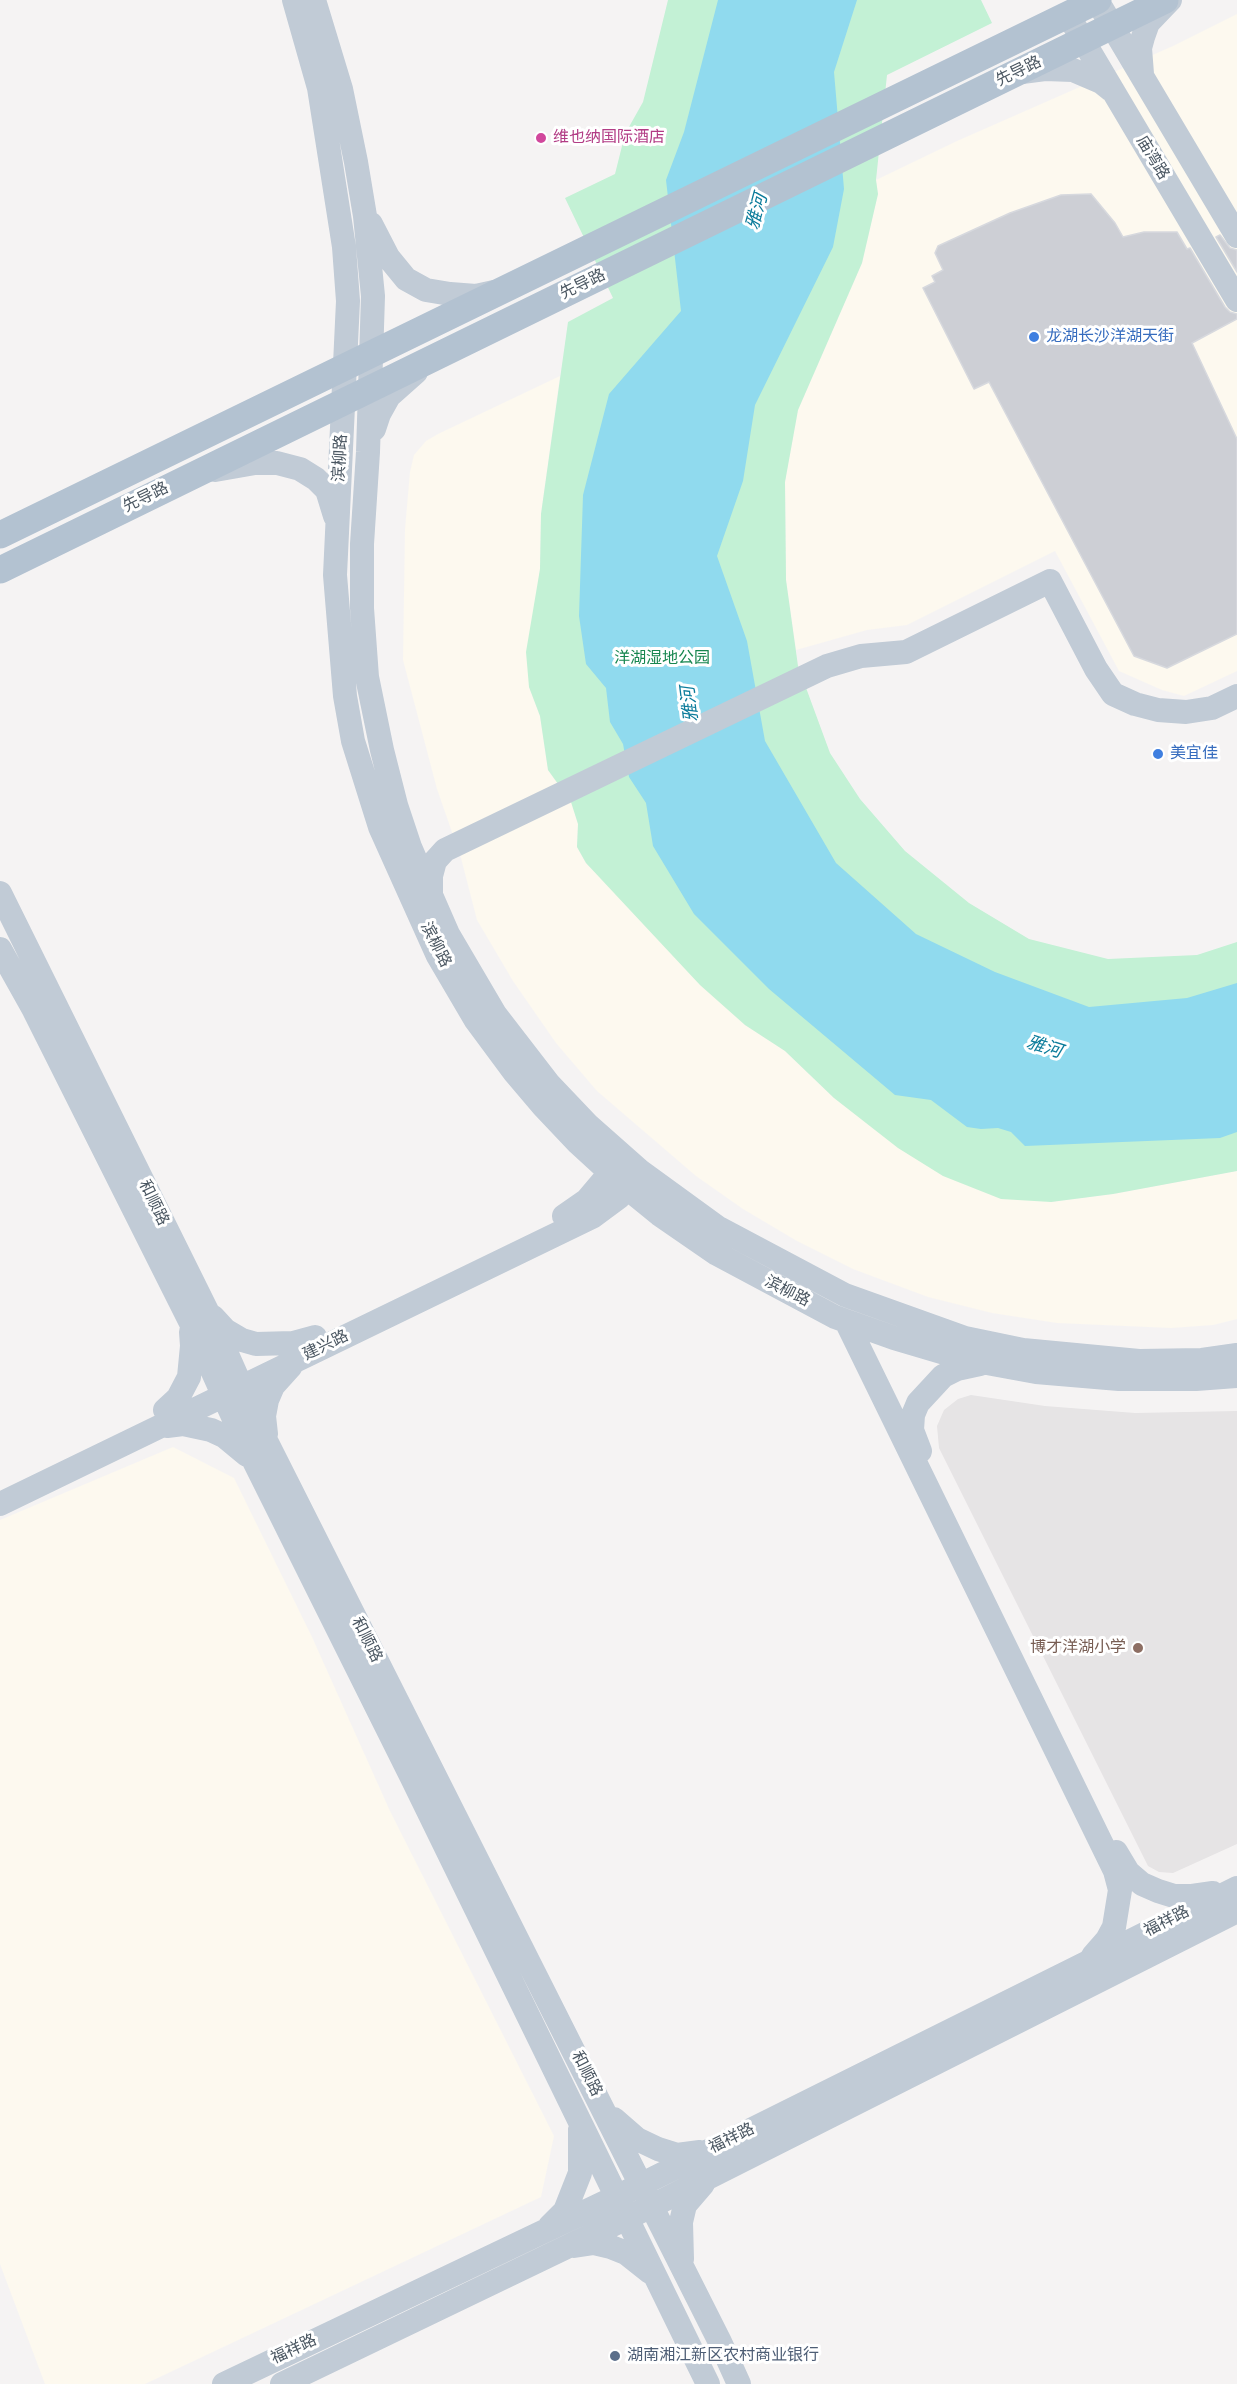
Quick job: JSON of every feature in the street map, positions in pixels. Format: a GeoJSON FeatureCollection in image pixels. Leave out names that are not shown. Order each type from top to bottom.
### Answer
{"type":"FeatureCollection","features":[{"type":"Feature","properties":{"kind":"main road","name":"滨柳路"},"geometry":{"type":"LineString","coordinates":[[294,0],[319,88],[344,247],[348,301],[335,575],[345,696],[353,741],[380,827],[438,956],[475,1019],[515,1073],[564,1128],[625,1172],[717,1227],[835,1290],[938,1330],[1023,1350],[1139,1361],[1202,1360],[1237,1355]]}},
{"type":"Feature","properties":{"kind":"main road","name":"滨柳路"},"geometry":{"type":"LineString","coordinates":[[314,0],[341,89],[364,208],[373,296],[371,388],[362,544],[362,608],[367,677],[385,761],[407,839],[431,897],[468,969],[518,1045],[659,1214],[717,1254],[779,1289],[846,1321],[965,1359],[1036,1372],[1119,1379],[1196,1379],[1237,1376]]}},
{"type":"Feature","properties":{"kind":"main road","name":"先导路"},"geometry":{"type":"LineString","coordinates":[[0,535],[1097,0]]}},
{"type":"Feature","properties":{"kind":"main road","name":"庙湾路"},"geometry":{"type":"LineString","coordinates":[[1097,0],[1237,236]]}},
{"type":"Feature","properties":{"kind":"main road"},"geometry":{"type":"LineString","coordinates":[[1142,77],[1140,48],[1143,37],[1148,23],[1168,0]]}},
{"type":"Feature","properties":{"kind":"main road","name":"先导路"},"geometry":{"type":"LineString","coordinates":[[0,570],[1168,0]]}},
{"type":"Feature","properties":{"kind":"main road","name":"庙湾路"},"geometry":{"type":"LineString","coordinates":[[1068,15],[1237,300]]}},
{"type":"Feature","properties":{"kind":"main road"},"geometry":{"type":"LineString","coordinates":[[1017,73],[1045,69],[1073,70],[1101,82],[1112,91]]}},
{"type":"Feature","properties":{"kind":"main road"},"geometry":{"type":"LineString","coordinates":[[364,208],[388,257],[406,279],[426,290],[450,294],[476,296],[502,290]]}},
{"type":"Feature","properties":{"kind":"main road"},"geometry":{"type":"LineString","coordinates":[[280,398],[304,381],[331,355],[341,338],[348,301]]}},
{"type":"Feature","properties":{"kind":"main road"},"geometry":{"type":"LineString","coordinates":[[368,452],[379,414],[389,396],[405,380],[448,351]]}},
{"type":"Feature","properties":{"kind":"main road"},"geometry":{"type":"LineString","coordinates":[[193,475],[229,466],[255,463],[277,463],[300,469],[316,479],[327,490],[338,527]]}},
{"type":"Feature","properties":{"kind":"main road"},"geometry":{"type":"LineString","coordinates":[[407,839],[422,846],[443,846],[827,666],[871,650],[913,641],[1052,572],[1102,665],[1119,688],[1138,698],[1161,704],[1187,705],[1211,701],[1237,688]]}},
{"type":"Feature","properties":{"kind":"main road"},"geometry":{"type":"LineString","coordinates":[[871,650],[896,654],[915,649],[1050,581],[1096,669],[1113,694],[1135,704],[1158,710],[1186,712],[1212,708],[1237,696]]}},
{"type":"Feature","properties":{"kind":"main road"},"geometry":{"type":"LineString","coordinates":[[431,897],[433,869],[443,846]]}},
{"type":"Feature","properties":{"kind":"main road","name":"和顺路"},"geometry":{"type":"LineString","coordinates":[[0,893],[230,1385],[258,1470],[407,1767],[708,2384]]}},
{"type":"Feature","properties":{"kind":"main road","name":"和顺路"},"geometry":{"type":"LineString","coordinates":[[0,949],[198,1316]]}},
{"type":"Feature","properties":{"kind":"main road"},"geometry":{"type":"LineString","coordinates":[[564,1128],[585,1167],[578,1202],[580,1215],[632,1207],[659,1214]]}},
{"type":"Feature","properties":{"kind":"main road","name":"建兴路"},"geometry":{"type":"LineString","coordinates":[[0,1504],[145,1433],[230,1385],[619,1197],[625,1172]]}},
{"type":"Feature","properties":{"kind":"main road"},"geometry":{"type":"LineString","coordinates":[[165,1410],[178,1398],[189,1377],[198,1316],[242,1340],[256,1344],[310,1346]]}},
{"type":"Feature","properties":{"kind":"main road"},"geometry":{"type":"LineString","coordinates":[[846,1321],[1114,1871],[1120,1890],[1114,1927],[1096,1953],[1079,1966]]}},
{"type":"Feature","properties":{"kind":"main road"},"geometry":{"type":"LineString","coordinates":[[271,1450],[265,1431],[264,1416],[267,1400],[281,1374],[310,1346]]}},
{"type":"Feature","properties":{"kind":"main road"},"geometry":{"type":"LineString","coordinates":[[990,1364],[957,1369],[943,1376],[930,1388],[918,1403],[913,1416],[912,1430],[917,1445],[1128,1872],[1142,1884],[1174,1896],[1237,1896]]}},
{"type":"Feature","properties":{"kind":"main road"},"geometry":{"type":"LineString","coordinates":[[0,1490],[165,1410],[230,1385]]}},
{"type":"Feature","properties":{"kind":"main road","name":"和顺路"},"geometry":{"type":"LineString","coordinates":[[230,1385],[271,1450],[739,2384]]}},
{"type":"Feature","properties":{"kind":"main road"},"geometry":{"type":"LineString","coordinates":[[145,1433],[168,1425],[183,1424],[211,1430],[237,1445],[258,1470]]}},
{"type":"Feature","properties":{"kind":"main road","name":"福祥路"},"geometry":{"type":"LineString","coordinates":[[623,2206],[640,2184],[1079,1966],[1237,1896]]}},
{"type":"Feature","properties":{"kind":"main road","name":"福祥路"},"geometry":{"type":"LineString","coordinates":[[282,2384],[547,2243],[623,2206],[651,2206],[722,2170],[1237,1896]]}},
{"type":"Feature","properties":{"kind":"main road"},"geometry":{"type":"LineString","coordinates":[[600,2103],[617,2123],[637,2139],[658,2149],[677,2155],[699,2152],[719,2145]]}},
{"type":"Feature","properties":{"kind":"main road"},"geometry":{"type":"LineString","coordinates":[[577,2115],[581,2134],[580,2173],[565,2211],[547,2243],[573,2246],[594,2243],[611,2247],[638,2260],[657,2281]]}},
{"type":"Feature","properties":{"kind":"main road"},"geometry":{"type":"LineString","coordinates":[[689,2281],[680,2240],[685,2205],[696,2191],[722,2170]]}},
{"type":"Feature","properties":{"kind":"main road","name":"福祥路"},"geometry":{"type":"LineString","coordinates":[[224,2384],[547,2243]]}},
{"type":"Feature","properties":{"kind":"shaded area","name":"龙湖长沙洋湖天街"},"geometry":{"type":"Polygon","coordinates":[[[1237,14],[1237,671],[1184,696],[1162,690],[1119,671],[1055,551],[907,625],[867,630],[796,650],[786,580],[785,482],[798,410],[862,263],[878,194],[876,180],[957,141],[1173,46],[1237,14]]]}},
{"type":"Feature","properties":{"kind":"shaded area"},"geometry":{"type":"Polygon","coordinates":[[[560,376],[541,514],[540,569],[529,687],[540,716],[548,770],[571,802],[578,824],[577,847],[586,863],[745,1025],[785,1051],[834,1098],[1051,1202],[1113,1194],[1237,1171],[1237,1319],[1213,1325],[1171,1328],[1057,1323],[992,1313],[928,1297],[853,1269],[797,1241],[743,1209],[696,1176],[597,1091],[556,1043],[513,981],[477,920],[461,858],[437,789],[403,660],[405,529],[410,472],[414,455],[426,441],[438,434],[560,376]]]}},
{"type":"Feature","properties":{"kind":"shaded area","name":"博才洋湖小学"},"geometry":{"type":"Polygon","coordinates":[[[971,1395],[1045,1406],[1135,1413],[1237,1411],[1237,1844],[1173,1873],[1159,1872],[1148,1866],[939,1448],[937,1426],[944,1410],[958,1399],[971,1395]]]}},
{"type":"Feature","properties":{"kind":"shaded area"},"geometry":{"type":"Polygon","coordinates":[[[173,1447],[234,1478],[312,1637],[390,1811],[554,2136],[541,2197],[145,2384],[45,2384],[0,2264],[0,1520],[173,1447]]]}},
{"type":"Feature","properties":{"kind":"green space","name":"洋湖湿地公园"},"geometry":{"type":"Polygon","coordinates":[[[668,0],[981,0],[992,23],[887,75],[876,180],[878,194],[862,263],[798,410],[785,482],[786,580],[798,666],[830,753],[860,799],[905,851],[969,903],[1029,939],[1108,959],[1197,955],[1237,942],[1237,1171],[1113,1194],[1051,1202],[1001,1199],[943,1176],[898,1148],[834,1098],[785,1051],[745,1025],[700,985],[586,863],[577,847],[578,824],[571,802],[548,770],[540,716],[529,687],[526,652],[540,569],[541,514],[568,322],[613,298],[565,198],[615,174],[625,134],[643,102],[668,0]]]}},
{"type":"Feature","properties":{"kind":"water","name":"雅河"},"geometry":{"type":"Polygon","coordinates":[[[718,0],[857,0],[834,72],[844,189],[833,247],[755,405],[743,481],[717,556],[747,641],[765,741],[836,863],[916,934],[995,972],[1089,1007],[1187,998],[1237,983],[1237,1132],[1220,1138],[1025,1146],[1011,1132],[998,1128],[967,1127],[931,1100],[895,1095],[769,989],[694,914],[653,846],[646,803],[629,777],[623,744],[610,722],[606,688],[586,664],[579,616],[583,495],[609,394],[681,311],[666,180],[684,132],[718,0]]]}},
{"type":"Feature","properties":{"kind":"building"},"geometry":{"type":"Polygon","coordinates":[[[1091,194],[1115,223],[1123,237],[1144,232],[1177,232],[1187,249],[1190,248],[1225,307],[1237,314],[1237,319],[1192,343],[1237,439],[1237,634],[1167,668],[1134,656],[989,382],[974,389],[923,288],[935,282],[932,276],[943,270],[935,253],[938,246],[1010,213],[1061,195],[1091,194]]]}},
{"type":"Feature","properties":{"kind":"building"},"geometry":{"type":"Polygon","coordinates":[[[1220,235],[1230,248],[1237,250],[1237,272],[1216,237],[1220,235]]]}},
{"type":"Feature","properties":{"kind":"place","name":"维也纳国际酒店"},"geometry":{"type":"Point","coordinates":[541,138]}},
{"type":"Feature","properties":{"kind":"place","name":"龙湖长沙洋湖天街"},"geometry":{"type":"Point","coordinates":[1034,337]}},
{"type":"Feature","properties":{"kind":"place","name":"美宜佳"},"geometry":{"type":"Point","coordinates":[1158,754]}},
{"type":"Feature","properties":{"kind":"place","name":"博才洋湖小学"},"geometry":{"type":"Point","coordinates":[1138,1648]}},
{"type":"Feature","properties":{"kind":"place","name":"湖南湘江新区农村商业银行"},"geometry":{"type":"Point","coordinates":[615,2356]}}]}
